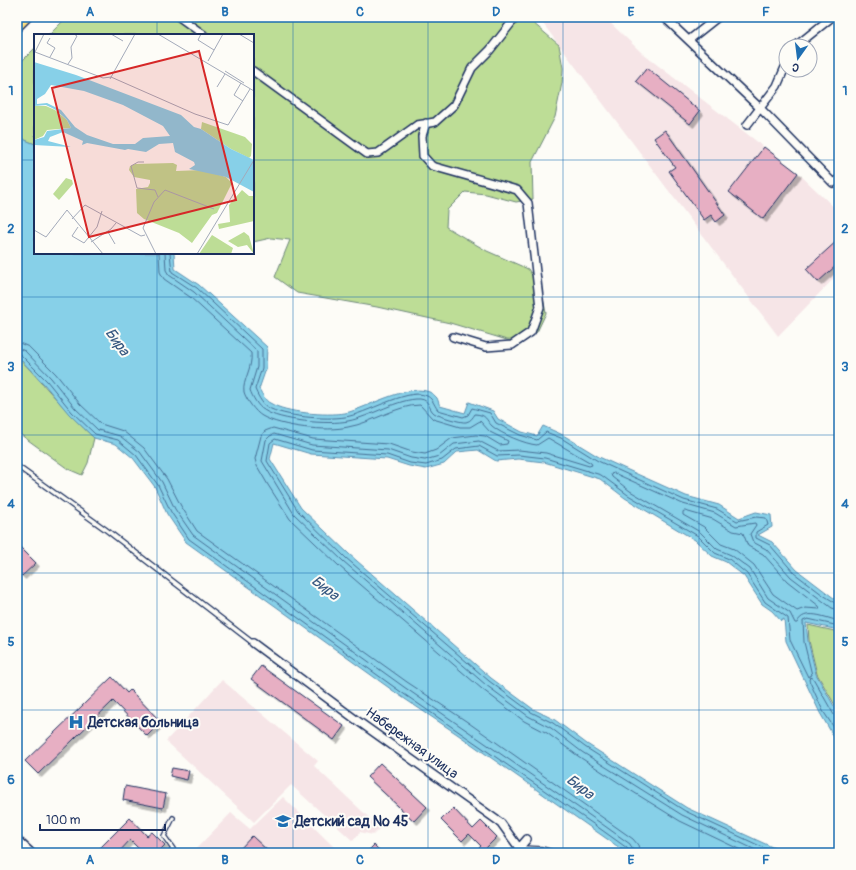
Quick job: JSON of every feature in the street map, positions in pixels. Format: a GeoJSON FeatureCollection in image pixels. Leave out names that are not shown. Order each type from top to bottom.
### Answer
{"type":"FeatureCollection","features":[{"type":"Feature","properties":{"kind":"main road"},"geometry":{"type":"LineString","coordinates":[[17,26],[26,17]]}},
{"type":"Feature","properties":{"kind":"main road"},"geometry":{"type":"LineString","coordinates":[[17,841],[30,853]]}},
{"type":"Feature","properties":{"kind":"street"},"geometry":{"type":"LineString","coordinates":[[179,17],[203,34]]}},
{"type":"Feature","properties":{"kind":"street"},"geometry":{"type":"LineString","coordinates":[[254,72],[367,154],[378,153],[417,125],[435,122],[454,105],[472,68],[490,50],[516,17]]}},
{"type":"Feature","properties":{"kind":"street"},"geometry":{"type":"LineString","coordinates":[[664,17],[760,108],[833,183],[839,179]]}},
{"type":"Feature","properties":{"kind":"street"},"geometry":{"type":"LineString","coordinates":[[690,40],[718,17]]}},
{"type":"Feature","properties":{"kind":"street"},"geometry":{"type":"LineString","coordinates":[[805,38],[832,17]]}},
{"type":"Feature","properties":{"kind":"street"},"geometry":{"type":"LineString","coordinates":[[747,125],[777,86],[780,78]]}},
{"type":"Feature","properties":{"kind":"street"},"geometry":{"type":"LineString","coordinates":[[426,124],[422,136],[423,156],[432,166],[517,190],[528,203],[540,307],[531,332],[512,345],[486,347],[453,337]]}},
{"type":"Feature","properties":{"kind":"street","name":"Набережная улица"},"geometry":{"type":"LineString","coordinates":[[253,642],[355,719],[501,823],[517,851]]}},
{"type":"Feature","properties":{"kind":"street"},"geometry":{"type":"LineString","coordinates":[[517,851],[527,839]]}},
{"type":"Feature","properties":{"kind":"lane"},"geometry":{"type":"LineString","coordinates":[[17,466],[105,529],[253,642]]}},
{"type":"Feature","properties":{"kind":"lane"},"geometry":{"type":"LineString","coordinates":[[170,853],[173,849],[164,836],[173,818]]}},
{"type":"Feature","properties":{"kind":"lane"},"geometry":{"type":"LineString","coordinates":[[517,851],[542,849],[556,853]]}},
{"type":"Feature","properties":{"kind":"shaded area"},"geometry":{"type":"Polygon","coordinates":[[[538,17],[604,17],[643,54],[798,173],[839,212],[839,273],[778,336],[538,17]]]}},
{"type":"Feature","properties":{"kind":"shaded area"},"geometry":{"type":"Polygon","coordinates":[[[222,680],[318,761],[314,766],[380,828],[373,835],[360,832],[353,841],[291,785],[254,822],[166,741],[222,680]]]}},
{"type":"Feature","properties":{"kind":"shaded area","name":"Детский сад № 45"},"geometry":{"type":"Polygon","coordinates":[[[283,797],[338,851],[337,853],[192,853],[231,813],[250,829],[283,797]]]}},
{"type":"Feature","properties":{"kind":"green space"},"geometry":{"type":"Polygon","coordinates":[[[67,17],[508,17],[532,22],[559,45],[563,68],[562,83],[555,117],[532,162],[533,199],[516,202],[486,194],[465,192],[447,210],[446,227],[487,251],[528,269],[541,288],[546,313],[537,332],[526,341],[507,340],[450,323],[377,307],[297,293],[275,277],[290,240],[271,238],[254,242],[254,34],[50,34],[67,17]]]}},
{"type":"Feature","properties":{"kind":"green space"},"geometry":{"type":"Polygon","coordinates":[[[34,49],[34,144],[25,140],[17,131],[17,66],[34,49]]]}},
{"type":"Feature","properties":{"kind":"green space"},"geometry":{"type":"Polygon","coordinates":[[[17,356],[94,438],[88,463],[82,475],[68,469],[17,432],[17,356]]]}},
{"type":"Feature","properties":{"kind":"green space"},"geometry":{"type":"Polygon","coordinates":[[[808,625],[839,632],[839,712],[817,674],[809,641],[808,625]]]}},
{"type":"Feature","properties":{"kind":"water","name":"Бира"},"geometry":{"type":"Polygon","coordinates":[[[17,131],[25,140],[34,144],[34,254],[174,254],[175,269],[199,285],[267,347],[266,369],[259,389],[268,402],[286,409],[306,413],[337,414],[355,410],[393,395],[419,390],[429,392],[437,398],[440,406],[465,413],[469,402],[493,411],[498,419],[522,432],[537,436],[543,426],[563,435],[599,457],[686,496],[719,505],[739,518],[756,512],[771,515],[772,527],[758,535],[772,542],[797,570],[839,602],[839,630],[806,623],[808,641],[816,674],[839,715],[839,740],[834,737],[820,713],[786,641],[784,619],[781,621],[772,611],[762,604],[744,576],[726,562],[712,556],[695,540],[625,498],[600,479],[544,462],[518,459],[496,461],[478,450],[457,452],[444,464],[426,469],[409,466],[387,459],[311,454],[274,443],[270,459],[301,508],[349,554],[491,678],[533,709],[555,720],[587,744],[687,808],[785,853],[627,853],[399,695],[186,542],[167,514],[155,487],[133,458],[116,444],[94,438],[69,414],[44,384],[17,356],[17,131]]]}},
{"type":"Feature","properties":{"kind":"building"},"geometry":{"type":"Polygon","coordinates":[[[647,68],[700,111],[690,124],[636,81],[647,68]]]}},
{"type":"Feature","properties":{"kind":"building"},"geometry":{"type":"Polygon","coordinates":[[[665,130],[725,215],[716,222],[711,215],[704,220],[669,171],[675,167],[654,138],[665,130]]]}},
{"type":"Feature","properties":{"kind":"building"},"geometry":{"type":"Polygon","coordinates":[[[764,147],[798,173],[763,219],[729,192],[764,147]]]}},
{"type":"Feature","properties":{"kind":"building"},"geometry":{"type":"Polygon","coordinates":[[[839,239],[839,263],[818,282],[806,269],[839,239]]]}},
{"type":"Feature","properties":{"kind":"building"},"geometry":{"type":"Polygon","coordinates":[[[17,544],[36,563],[22,576],[17,571],[17,544]]]}},
{"type":"Feature","properties":{"kind":"building"},"geometry":{"type":"Polygon","coordinates":[[[261,666],[344,726],[334,740],[251,679],[261,666]]]}},
{"type":"Feature","properties":{"kind":"building"},"geometry":{"type":"Polygon","coordinates":[[[112,677],[127,693],[130,690],[161,722],[147,736],[113,701],[38,774],[25,761],[112,677]]]}},
{"type":"Feature","properties":{"kind":"building"},"geometry":{"type":"Polygon","coordinates":[[[380,763],[427,807],[414,821],[367,777],[380,763]]]}},
{"type":"Feature","properties":{"kind":"building"},"geometry":{"type":"Polygon","coordinates":[[[172,768],[189,771],[187,780],[170,776],[172,768]]]}},
{"type":"Feature","properties":{"kind":"building"},"geometry":{"type":"Polygon","coordinates":[[[125,786],[166,794],[163,808],[123,800],[125,786]]]}},
{"type":"Feature","properties":{"kind":"building"},"geometry":{"type":"Polygon","coordinates":[[[453,808],[473,829],[481,821],[497,837],[485,849],[490,853],[474,853],[481,846],[469,834],[462,841],[441,820],[453,808]]]}},
{"type":"Feature","properties":{"kind":"building"},"geometry":{"type":"Polygon","coordinates":[[[130,818],[147,836],[152,832],[165,845],[157,853],[147,853],[143,849],[141,851],[130,840],[118,853],[95,853],[130,818]]]}},
{"type":"Feature","properties":{"kind":"building"},"geometry":{"type":"Polygon","coordinates":[[[252,836],[270,853],[244,853],[240,849],[252,836]]]}},
{"type":"Feature","properties":{"kind":"building"},"geometry":{"type":"Polygon","coordinates":[[[374,845],[382,853],[366,853],[374,845]]]}},
{"type":"Feature","properties":{"kind":"place","name":"Детская больница"},"geometry":{"type":"Point","coordinates":[76,722]}},
{"type":"Feature","properties":{"kind":"place","name":"Детский сад № 45"},"geometry":{"type":"Point","coordinates":[283,821]}}]}
